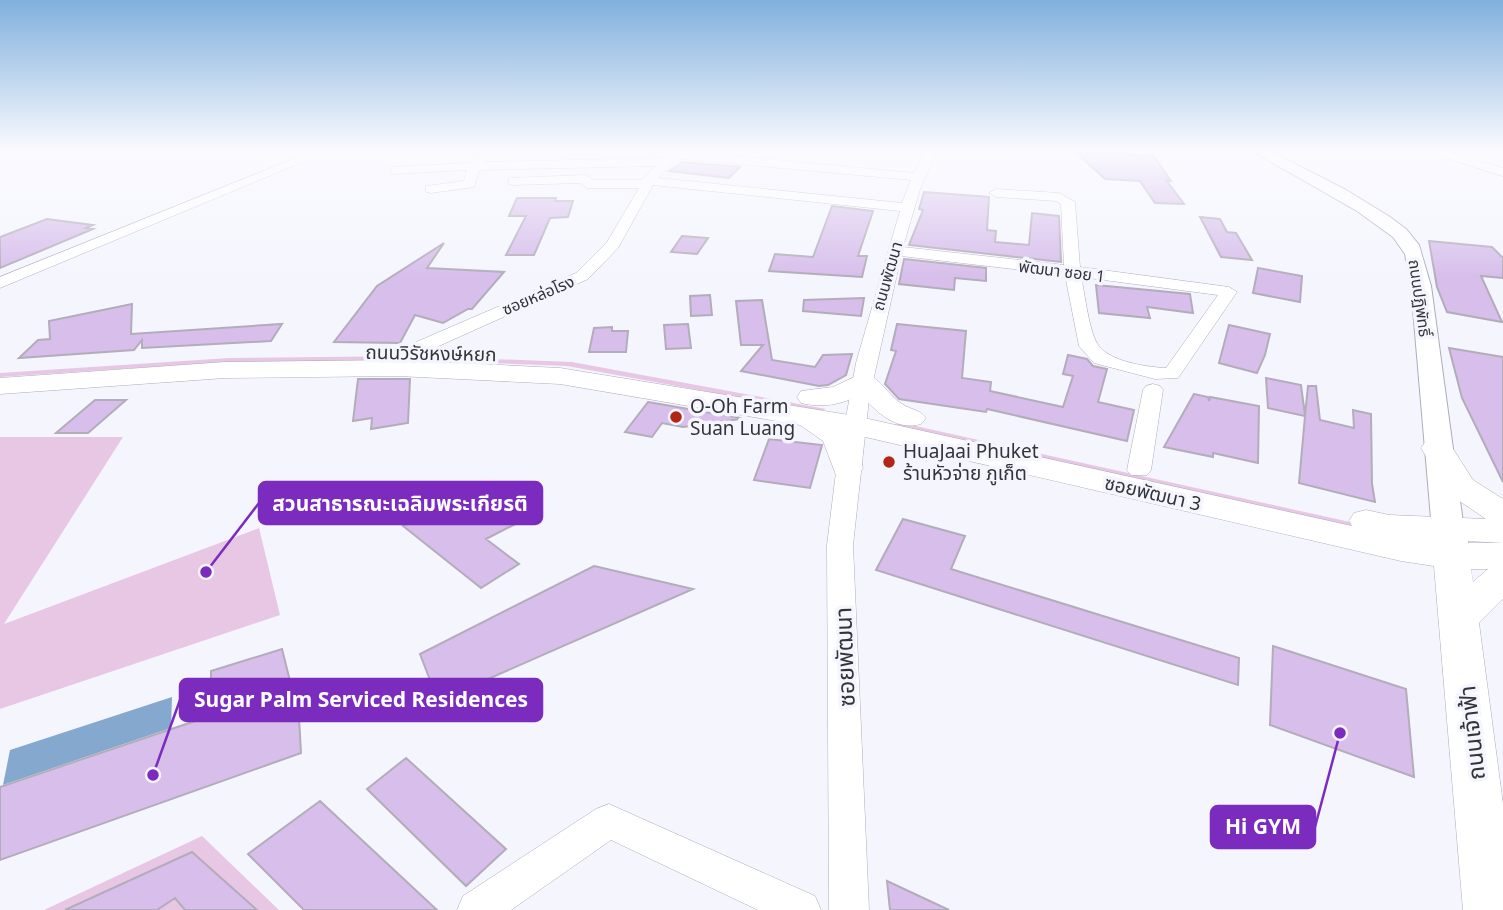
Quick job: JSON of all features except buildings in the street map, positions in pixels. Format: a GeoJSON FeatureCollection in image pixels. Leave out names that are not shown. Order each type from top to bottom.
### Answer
{"type":"FeatureCollection","features":[{"type":"Feature","properties":{"kind":"main road","name":"ถนนวิรัชหงษ์หยก"},"geometry":{"type":"LineString","coordinates":[[0,367],[226,355],[414,350],[568,358],[655,368],[806,406]]}},
{"type":"Feature","properties":{"kind":"main road","name":"ถนนวิรัชหงษ์หยก"},"geometry":{"type":"LineString","coordinates":[[0,386],[225,370],[398,368],[560,376],[806,406],[859,404]]}},
{"type":"Feature","properties":{"kind":"main road"},"geometry":{"type":"LineString","coordinates":[[839,395],[859,404],[884,405],[908,427],[869,441],[847,468],[843,446],[806,406],[839,395]]}},
{"type":"Feature","properties":{"kind":"main road","name":"ซอยพัฒนา 3"},"geometry":{"type":"LineString","coordinates":[[859,404],[908,427],[1322,532],[1450,543]]}},
{"type":"Feature","properties":{"kind":"main road","name":"ซอยพัฒนา 3"},"geometry":{"type":"LineString","coordinates":[[908,427],[1139,470],[1389,526],[1450,543]]}},
{"type":"Feature","properties":{"kind":"main road"},"geometry":{"type":"LineString","coordinates":[[1437,448],[1461,487],[1503,514]]}},
{"type":"Feature","properties":{"kind":"main road"},"geometry":{"type":"LineString","coordinates":[[1450,543],[1503,531]]}},
{"type":"Feature","properties":{"kind":"main road"},"geometry":{"type":"LineString","coordinates":[[1450,543],[1501,574],[1457,620]]}},
{"type":"Feature","properties":{"kind":"main road","name":"ถนนเจ้าฟ้า"},"geometry":{"type":"LineString","coordinates":[[1450,543],[1490,910]]}},
{"type":"Feature","properties":{"kind":"street"},"geometry":{"type":"LineString","coordinates":[[0,283],[219,193]]}},
{"type":"Feature","properties":{"kind":"street","name":"ซอยหล่อโรง"},"geometry":{"type":"LineString","coordinates":[[414,350],[582,276],[598,264],[611,249],[643,193]]}},
{"type":"Feature","properties":{"kind":"street"},"geometry":{"type":"LineString","coordinates":[[755,193],[906,208]]}},
{"type":"Feature","properties":{"kind":"street","name":"ถนนพัฒนา"},"geometry":{"type":"LineString","coordinates":[[859,404],[874,319],[912,193]]}},
{"type":"Feature","properties":{"kind":"street"},"geometry":{"type":"LineString","coordinates":[[1001,193],[1066,199],[1072,272],[1088,346],[1101,359],[1155,373],[1171,374],[1230,292]]}},
{"type":"Feature","properties":{"kind":"street","name":"ถนนปฏิพัทธิ์"},"geometry":{"type":"LineString","coordinates":[[1337,193],[1373,213],[1404,237],[1411,246],[1421,286],[1437,448],[1450,543]]}},
{"type":"Feature","properties":{"kind":"street","name":"พัฒนา ซอย 1"},"geometry":{"type":"LineString","coordinates":[[895,251],[1230,292]]}},
{"type":"Feature","properties":{"kind":"street"},"geometry":{"type":"LineString","coordinates":[[1139,470],[1153,390]]}},
{"type":"Feature","properties":{"kind":"street","name":"ซอยพัฒนา"},"geometry":{"type":"LineString","coordinates":[[849,910],[840,545],[847,468],[859,404]]}},
{"type":"Feature","properties":{"kind":"street"},"geometry":{"type":"LineString","coordinates":[[477,910],[609,821],[801,910]]}},
{"type":"Feature","properties":{"kind":"shaded area"},"geometry":{"type":"Polygon","coordinates":[[[413,356],[572,362],[826,409],[819,412],[567,366],[410,360],[226,362],[0,377],[0,373],[229,358],[413,356]]]}},
{"type":"Feature","properties":{"kind":"shaded area"},"geometry":{"type":"Polygon","coordinates":[[[902,423],[1368,526],[1381,533],[893,425],[902,423]]]}},
{"type":"Feature","properties":{"kind":"shaded area"},"geometry":{"type":"Polygon","coordinates":[[[0,437],[123,437],[4,624],[259,528],[280,615],[0,709],[0,437]]]}},
{"type":"Feature","properties":{"kind":"shaded area"},"geometry":{"type":"Polygon","coordinates":[[[202,836],[279,910],[44,910],[202,836]]]}},
{"type":"Feature","properties":{"kind":"water"},"geometry":{"type":"Polygon","coordinates":[[[172,697],[171,728],[3,785],[10,750],[172,697]]]}},
{"type":"Feature","properties":{"kind":"place","name":"O-Oh Farm Suan Luang"},"geometry":{"type":"Point","coordinates":[676,417]}},
{"type":"Feature","properties":{"kind":"place","name":"HuaJaai Phuket ร้านหัวจ่าย ภูเก็ต"},"geometry":{"type":"Point","coordinates":[889,462]}},
{"type":"Feature","properties":{"kind":"place","name":"สวนสาธารณะเฉลิมพระเกียรติ"},"geometry":{"type":"Point","coordinates":[206,572]}},
{"type":"Feature","properties":{"kind":"place","name":"Hi GYM"},"geometry":{"type":"Point","coordinates":[1340,733]}},
{"type":"Feature","properties":{"kind":"place","name":"Sugar Palm Serviced Residences"},"geometry":{"type":"Point","coordinates":[153,775]}}]}
